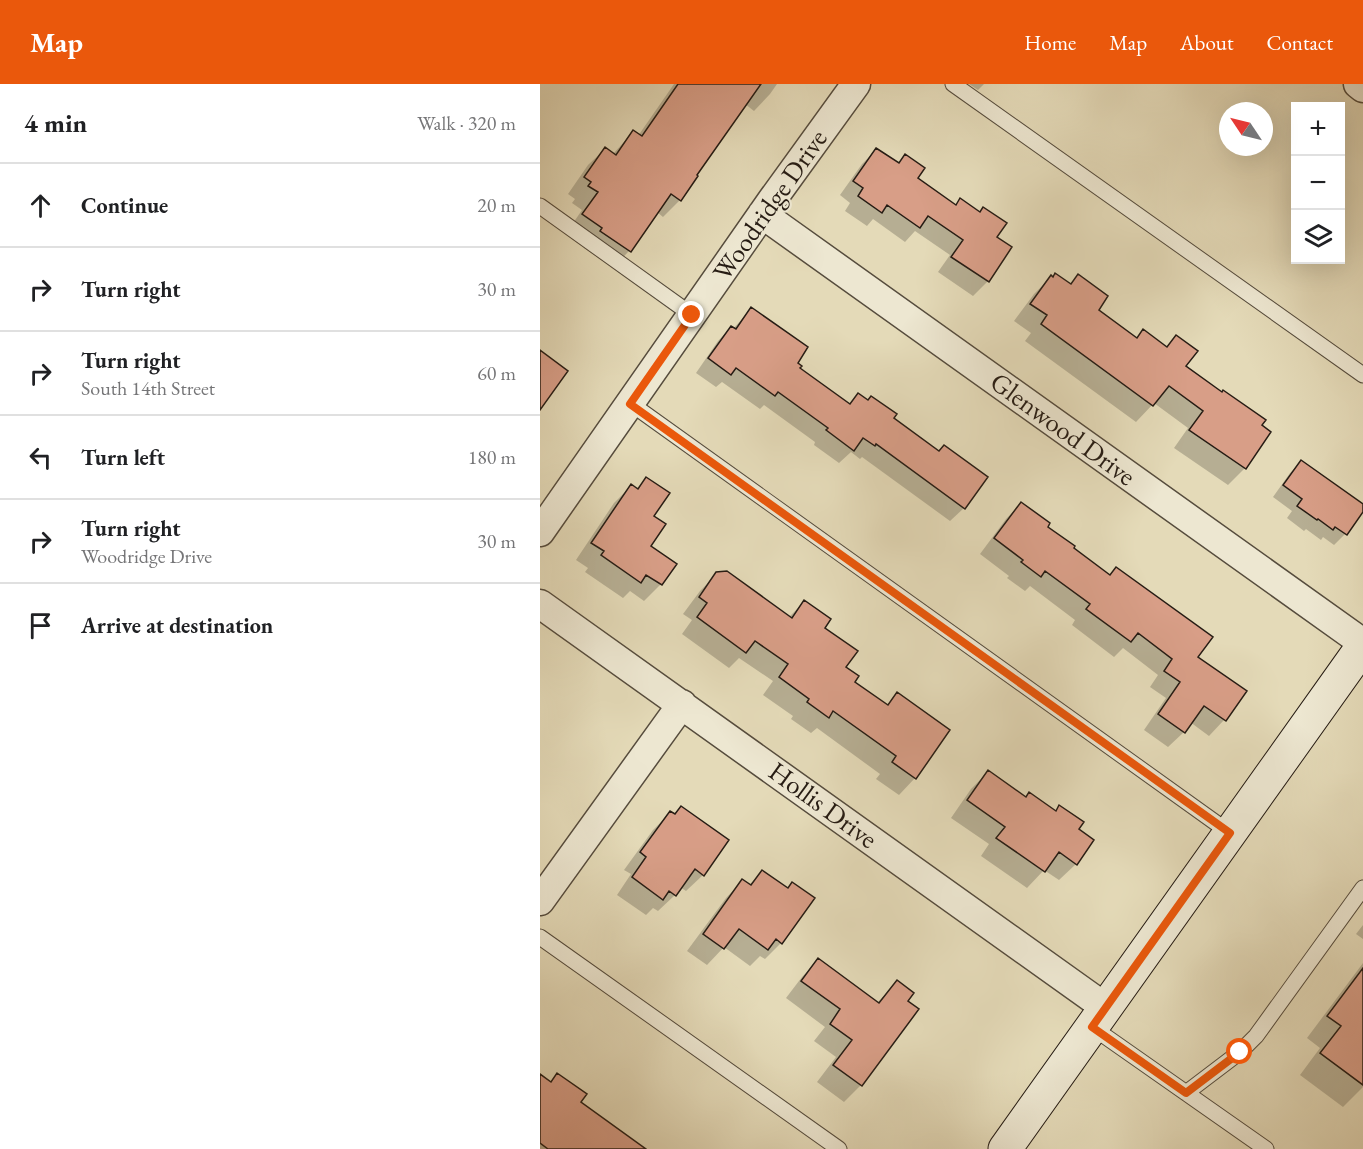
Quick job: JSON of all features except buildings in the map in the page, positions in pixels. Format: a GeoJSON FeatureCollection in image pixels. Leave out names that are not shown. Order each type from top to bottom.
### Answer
{"type":"FeatureCollection","features":[{"type":"Feature","properties":{"kind":"main road"},"geometry":{"type":"LineString","coordinates":[[1005,1149],[1363,645]]}},
{"type":"Feature","properties":{"kind":"street","name":"Woodridge Drive"},"geometry":{"type":"LineString","coordinates":[[540,532],[762,214],[856,84]]}},
{"type":"Feature","properties":{"kind":"street"},"geometry":{"type":"LineString","coordinates":[[1358,84],[1363,88]]}},
{"type":"Feature","properties":{"kind":"street","name":"Glenwood Drive"},"geometry":{"type":"LineString","coordinates":[[762,214],[1363,645]]}},
{"type":"Feature","properties":{"kind":"street","name":"Hollis Drive"},"geometry":{"type":"LineString","coordinates":[[540,604],[682,704],[1099,1017]]}},
{"type":"Feature","properties":{"kind":"street"},"geometry":{"type":"LineString","coordinates":[[540,901],[682,704]]}},
{"type":"Feature","properties":{"kind":"lane"},"geometry":{"type":"LineString","coordinates":[[953,84],[1363,375]]}},
{"type":"Feature","properties":{"kind":"lane"},"geometry":{"type":"LineString","coordinates":[[540,206],[692,315]]}},
{"type":"Feature","properties":{"kind":"lane"},"geometry":{"type":"LineString","coordinates":[[630,404],[1230,833]]}},
{"type":"Feature","properties":{"kind":"lane"},"geometry":{"type":"LineString","coordinates":[[1186,1093],[1240,1052],[1256,1036],[1363,888]]}},
{"type":"Feature","properties":{"kind":"lane"},"geometry":{"type":"LineString","coordinates":[[540,937],[839,1149]]}},
{"type":"Feature","properties":{"kind":"lane"},"geometry":{"type":"LineString","coordinates":[[1099,1017],[1186,1093],[1266,1149]]}},
{"type":"Feature","properties":{"kind":"route"},"geometry":{"type":"LineString","coordinates":[[692,315],[630,404],[1230,833],[1092,1027],[1186,1093],[1240,1052]]}}]}
